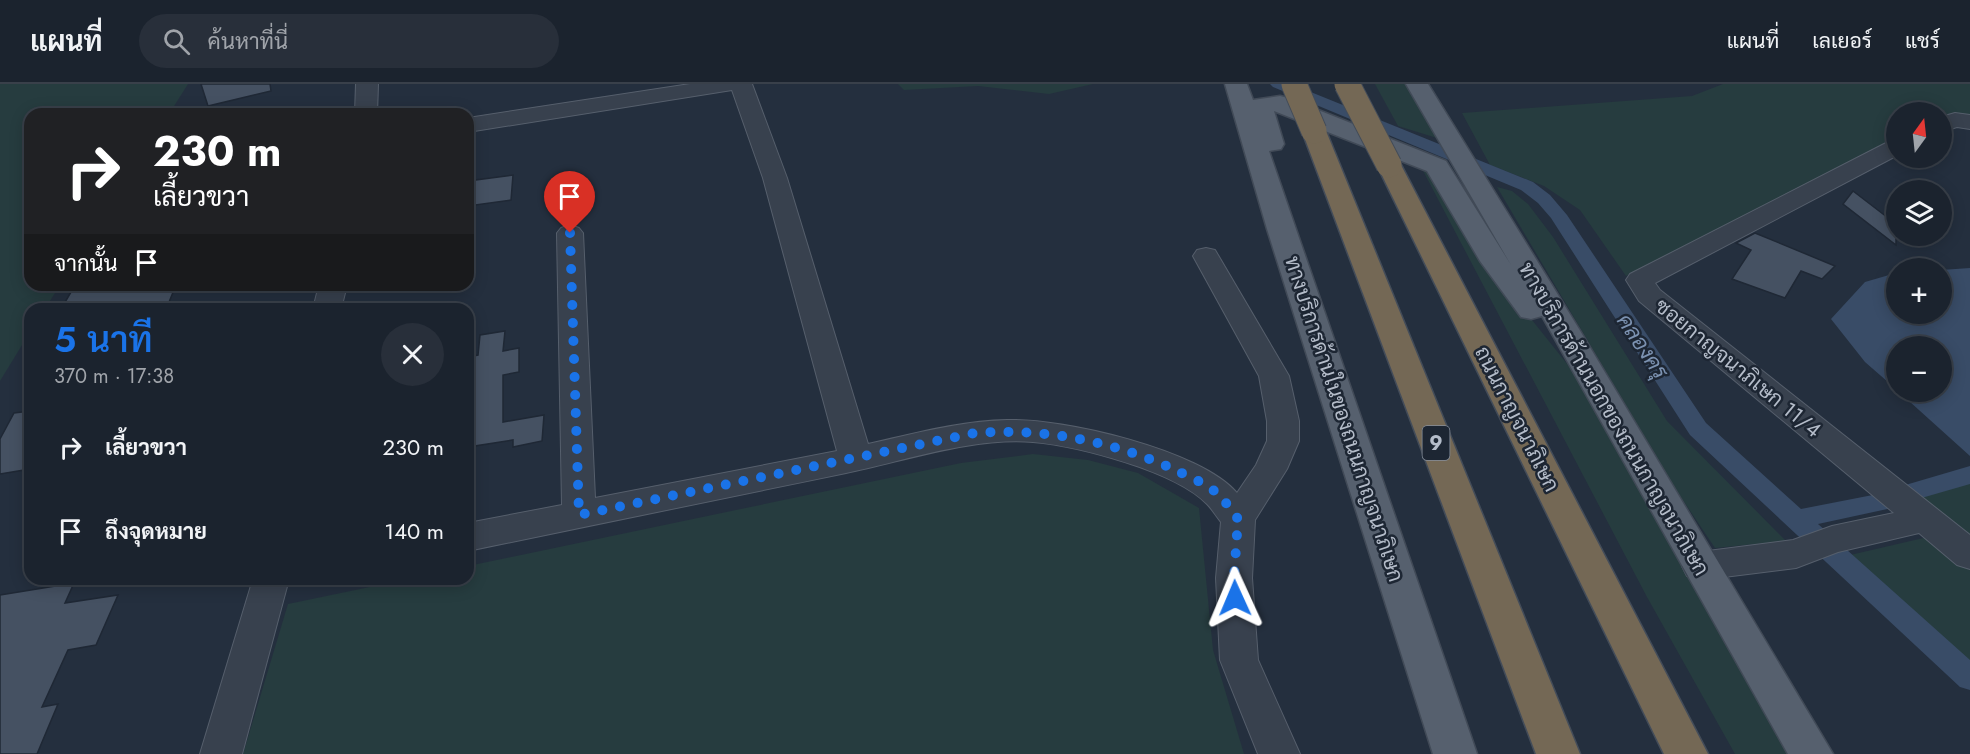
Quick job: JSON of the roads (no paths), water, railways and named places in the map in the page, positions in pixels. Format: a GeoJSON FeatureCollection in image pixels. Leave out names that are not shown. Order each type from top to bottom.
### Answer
{"type":"FeatureCollection","features":[{"type":"Feature","properties":{"kind":"highway","name":"9"},"geometry":{"type":"LineString","coordinates":[[1294,84],[1558,754]]}},
{"type":"Feature","properties":{"kind":"highway","name":"ถนนกาญจนาภิเษก"},"geometry":{"type":"LineString","coordinates":[[1347,84],[1686,754]]}},
{"type":"Feature","properties":{"kind":"main road","name":"ทางบริการด้านนอกของถนนกาญจนาภิเษก"},"geometry":{"type":"LineString","coordinates":[[1418,84],[1564,329],[1811,754]]}},
{"type":"Feature","properties":{"kind":"main road","name":"ทางบริการด้านในของถนนกาญจนาภิเษก"},"geometry":{"type":"LineString","coordinates":[[1239,95],[1281,229],[1455,754]]}},
{"type":"Feature","properties":{"kind":"main road"},"geometry":{"type":"LineString","coordinates":[[1281,229],[1280,175],[1261,105],[1266,103],[1280,103],[1437,166],[1494,261],[1532,312],[1564,329]]}},
{"type":"Feature","properties":{"kind":"street"},"geometry":{"type":"LineString","coordinates":[[366,108],[367,84]]}},
{"type":"Feature","properties":{"kind":"street"},"geometry":{"type":"LineString","coordinates":[[474,124],[732,84]]}},
{"type":"Feature","properties":{"kind":"street"},"geometry":{"type":"LineString","coordinates":[[741,84],[775,178],[856,459]]}},
{"type":"Feature","properties":{"kind":"street"},"geometry":{"type":"LineString","coordinates":[[1952,121],[1970,122]]}},
{"type":"Feature","properties":{"kind":"street","name":"ซอยกาญจนาภิเษก 11/4"},"geometry":{"type":"LineString","coordinates":[[1886,152],[1641,280],[1649,295],[1970,555]]}},
{"type":"Feature","properties":{"kind":"street"},"geometry":{"type":"LineString","coordinates":[[570,233],[579,515]]}},
{"type":"Feature","properties":{"kind":"street"},"geometry":{"type":"LineString","coordinates":[[1206,256],[1274,376],[1283,421],[1283,441],[1270,469],[1238,519],[1234,578],[1239,660],[1279,754]]}},
{"type":"Feature","properties":{"kind":"street"},"geometry":{"type":"LineString","coordinates":[[474,536],[856,459],[932,441],[975,433],[1004,431],[1052,433],[1126,450],[1194,478],[1218,494],[1238,519]]}},
{"type":"Feature","properties":{"kind":"street"},"geometry":{"type":"LineString","coordinates":[[1700,566],[1796,554],[1832,540],[1925,519]]}},
{"type":"Feature","properties":{"kind":"street"},"geometry":{"type":"LineString","coordinates":[[221,754],[269,585]]}},
{"type":"Feature","properties":{"kind":"water"},"geometry":{"type":"Polygon","coordinates":[[[1970,268],[1970,456],[1910,402],[1952,402],[1952,336],[1886,336],[1886,380],[1865,362],[1831,319],[1865,282],[1886,276],[1886,324],[1952,324],[1952,269],[1970,268]]]}},
{"type":"Feature","properties":{"kind":"waterway","name":"คลองครุ"},"geometry":{"type":"LineString","coordinates":[[1278,84],[1527,186],[1544,199],[1558,215],[1698,429],[1970,678]]}},
{"type":"Feature","properties":{"kind":"waterway"},"geometry":{"type":"LineString","coordinates":[[1911,492],[1970,475]]}},
{"type":"Feature","properties":{"kind":"waterway"},"geometry":{"type":"LineString","coordinates":[[1797,519],[1883,502]]}}]}
